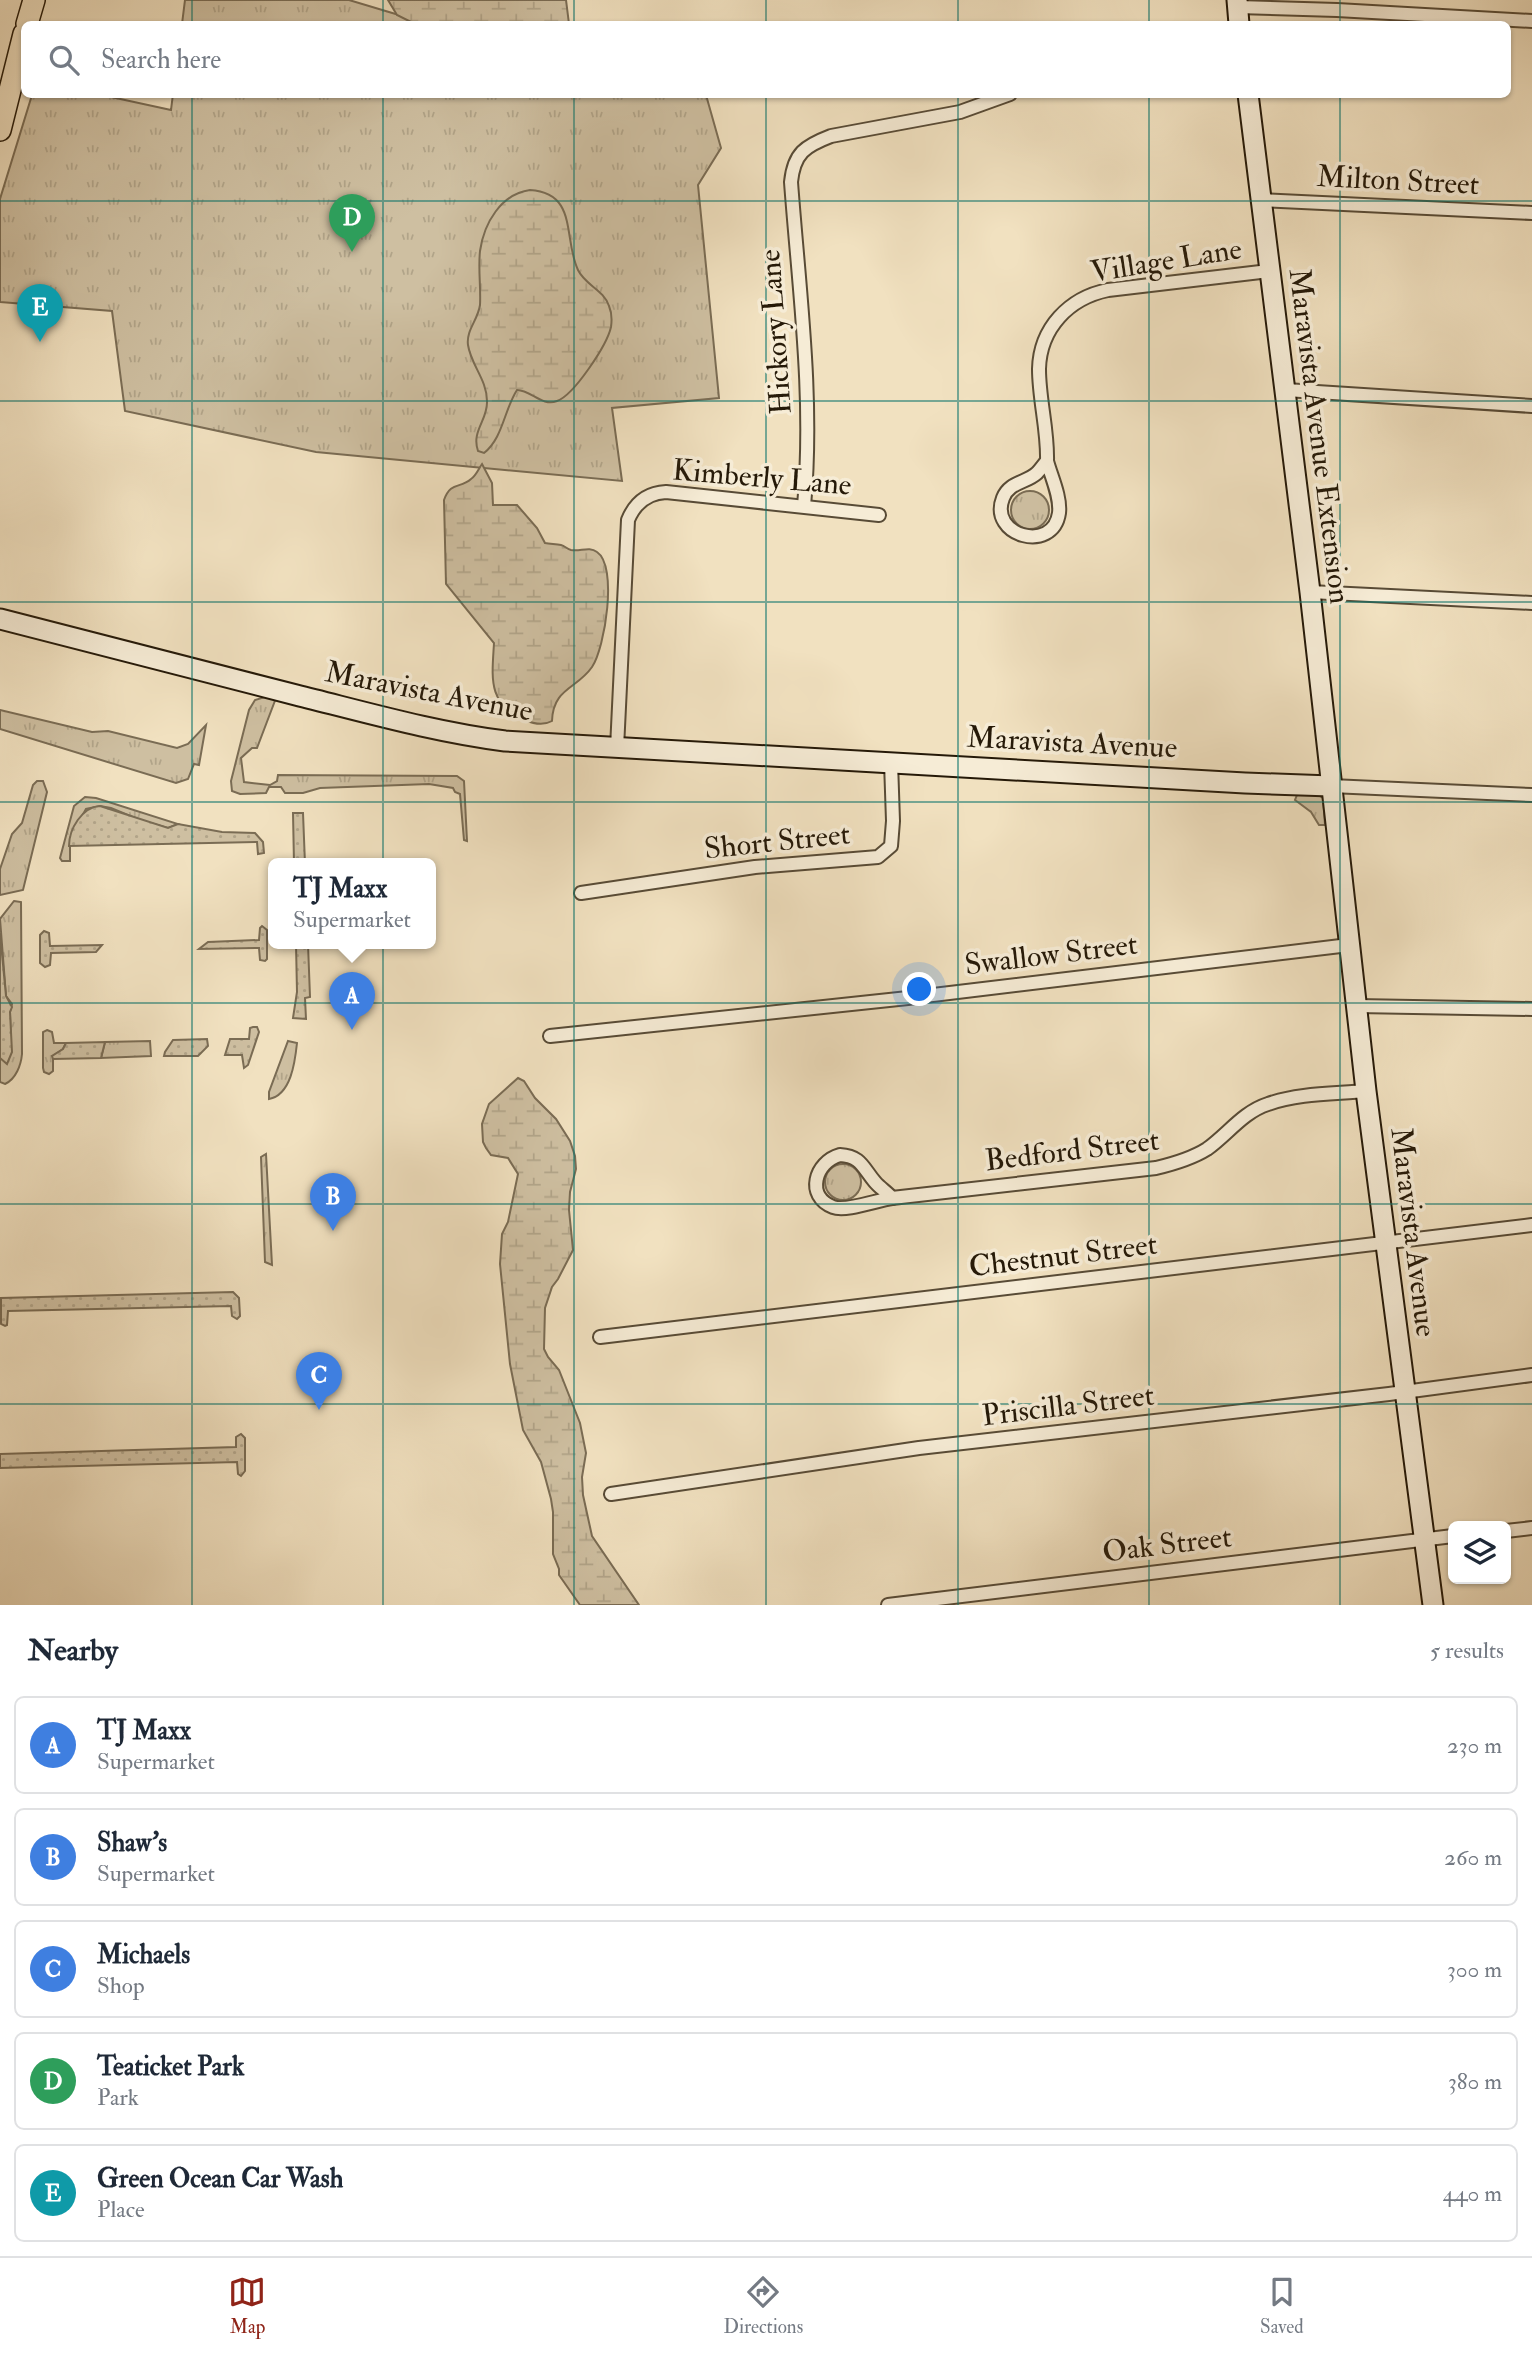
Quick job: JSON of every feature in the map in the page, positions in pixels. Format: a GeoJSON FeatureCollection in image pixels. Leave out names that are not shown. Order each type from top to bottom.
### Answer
{"type":"FeatureCollection","features":[{"type":"Feature","properties":{"kind":"main road"},"geometry":{"type":"LineString","coordinates":[[28,21],[34,0]]}},
{"type":"Feature","properties":{"kind":"main road"},"geometry":{"type":"LineString","coordinates":[[0,130],[9,63],[21,40]]}},
{"type":"Feature","properties":{"kind":"main road","name":"Maravista Avenue Extension"},"geometry":{"type":"LineString","coordinates":[[1248,98],[1286,390],[1331,786]]}},
{"type":"Feature","properties":{"kind":"main road","name":"Maravista Avenue"},"geometry":{"type":"LineString","coordinates":[[0,619],[458,734],[505,741],[1331,786],[1366,1091],[1433,1605]]}},
{"type":"Feature","properties":{"kind":"street"},"geometry":{"type":"LineString","coordinates":[[1238,11],[1337,10],[1532,21]]}},
{"type":"Feature","properties":{"kind":"street","name":"Hickory Lane"},"geometry":{"type":"LineString","coordinates":[[804,506],[808,402],[791,182],[797,156],[812,143],[831,136],[960,112],[999,98]]}},
{"type":"Feature","properties":{"kind":"street","name":"Milton Street"},"geometry":{"type":"LineString","coordinates":[[1261,201],[1532,213]]}},
{"type":"Feature","properties":{"kind":"street","name":"Village Lane"},"geometry":{"type":"LineString","coordinates":[[1047,461],[1036,474],[1008,489],[1003,498],[1001,508],[1007,526],[1024,537],[1043,535],[1056,522],[1059,504],[1047,461],[1039,366],[1046,337],[1054,322],[1065,311],[1086,297],[1108,290],[1269,271]]}},
{"type":"Feature","properties":{"kind":"street"},"geometry":{"type":"LineString","coordinates":[[1286,390],[1532,406]]}},
{"type":"Feature","properties":{"kind":"street","name":"Kimberly Lane"},"geometry":{"type":"LineString","coordinates":[[617,748],[624,566],[628,520],[632,510],[648,496],[666,492],[879,515]]}},
{"type":"Feature","properties":{"kind":"street"},"geometry":{"type":"LineString","coordinates":[[1310,592],[1532,603]]}},
{"type":"Feature","properties":{"kind":"street","name":"Short Street"},"geometry":{"type":"LineString","coordinates":[[581,892],[755,867],[878,857],[891,846],[891,762]]}},
{"type":"Feature","properties":{"kind":"street"},"geometry":{"type":"LineString","coordinates":[[1331,786],[1532,795]]}},
{"type":"Feature","properties":{"kind":"street","name":"Swallow Street"},"geometry":{"type":"LineString","coordinates":[[550,1036],[908,998],[1349,945]]}},
{"type":"Feature","properties":{"kind":"street"},"geometry":{"type":"LineString","coordinates":[[1357,1006],[1532,1009]]}},
{"type":"Feature","properties":{"kind":"street","name":"Bedford Street"},"geometry":{"type":"LineString","coordinates":[[892,1198],[875,1182],[864,1165],[849,1156],[832,1157],[819,1170],[817,1187],[820,1196],[833,1207],[851,1208],[870,1201],[892,1198],[1156,1168],[1207,1149],[1238,1120],[1268,1104],[1308,1096],[1366,1091]]}},
{"type":"Feature","properties":{"kind":"street","name":"Chestnut Street"},"geometry":{"type":"LineString","coordinates":[[600,1337],[1532,1225]]}},
{"type":"Feature","properties":{"kind":"street","name":"Priscilla Street"},"geometry":{"type":"LineString","coordinates":[[611,1494],[919,1448],[1532,1375]]}},
{"type":"Feature","properties":{"kind":"street"},"geometry":{"type":"LineString","coordinates":[[1511,1530],[1532,1528]]}},
{"type":"Feature","properties":{"kind":"street","name":"Oak Street"},"geometry":{"type":"LineString","coordinates":[[888,1605],[1448,1537]]}},
{"type":"Feature","properties":{"kind":"green space"},"geometry":{"type":"Polygon","coordinates":[[[185,0],[349,0],[419,21],[182,21],[185,0]]]}},
{"type":"Feature","properties":{"kind":"green space"},"geometry":{"type":"Polygon","coordinates":[[[388,0],[566,0],[569,21],[409,21],[397,15],[388,0]]]}},
{"type":"Feature","properties":{"kind":"green space"},"geometry":{"type":"Polygon","coordinates":[[[31,98],[116,98],[171,110],[172,98],[707,98],[721,148],[698,185],[719,398],[612,408],[622,481],[316,452],[125,411],[112,311],[0,302],[0,199],[31,98]]]}},
{"type":"Feature","properties":{"kind":"green space"},"geometry":{"type":"Polygon","coordinates":[[[530,190],[556,199],[562,208],[578,270],[607,300],[611,327],[589,368],[564,397],[546,402],[517,390],[495,440],[484,453],[478,451],[476,444],[487,408],[486,393],[468,345],[470,330],[480,305],[480,251],[485,230],[496,211],[511,197],[530,190]]]}},
{"type":"Feature","properties":{"kind":"green space"},"geometry":{"type":"Polygon","coordinates":[[[482,464],[492,483],[493,505],[517,505],[537,528],[545,543],[561,545],[571,550],[591,549],[597,552],[607,573],[605,626],[597,657],[586,674],[561,695],[553,710],[552,721],[545,724],[525,720],[513,714],[498,698],[493,679],[494,643],[446,584],[444,500],[450,490],[473,478],[482,464]]]}},
{"type":"Feature","properties":{"kind":"green space"},"geometry":{"type":"Polygon","coordinates":[[[1030,491],[1044,496],[1049,510],[1044,524],[1030,529],[1016,524],[1011,510],[1016,496],[1030,491]]]}},
{"type":"Feature","properties":{"kind":"green space"},"geometry":{"type":"Polygon","coordinates":[[[268,696],[276,698],[257,748],[252,748],[241,758],[244,782],[270,785],[277,781],[278,775],[457,776],[464,781],[467,841],[464,840],[460,794],[453,788],[429,784],[320,788],[303,793],[285,793],[281,787],[269,787],[266,793],[240,794],[232,791],[231,781],[249,710],[255,700],[268,696]]]}},
{"type":"Feature","properties":{"kind":"green space"},"geometry":{"type":"Polygon","coordinates":[[[0,710],[92,732],[108,731],[177,748],[188,744],[206,725],[199,765],[194,764],[188,779],[176,783],[0,729],[0,710]]]}},
{"type":"Feature","properties":{"kind":"green space"},"geometry":{"type":"Polygon","coordinates":[[[37,781],[43,781],[47,792],[23,890],[0,895],[0,869],[12,834],[22,823],[33,785],[37,781]]]}},
{"type":"Feature","properties":{"kind":"green space"},"geometry":{"type":"Polygon","coordinates":[[[1297,795],[1318,795],[1323,798],[1325,825],[1319,825],[1311,812],[1295,800],[1297,795]]]}},
{"type":"Feature","properties":{"kind":"green space"},"geometry":{"type":"Polygon","coordinates":[[[85,797],[96,798],[178,824],[168,828],[111,808],[100,806],[86,809],[70,838],[70,861],[62,861],[60,858],[74,806],[85,797]]]}},
{"type":"Feature","properties":{"kind":"green space"},"geometry":{"type":"Polygon","coordinates":[[[100,806],[168,828],[178,824],[222,832],[255,833],[263,842],[264,853],[258,854],[257,842],[69,846],[71,833],[78,820],[88,810],[100,806]]]}},
{"type":"Feature","properties":{"kind":"green space"},"geometry":{"type":"Polygon","coordinates":[[[293,813],[303,813],[305,858],[294,858],[293,813]]]}},
{"type":"Feature","properties":{"kind":"green space"},"geometry":{"type":"Polygon","coordinates":[[[14,901],[21,902],[22,1054],[17,1071],[5,1084],[0,1082],[0,1058],[11,1048],[12,1004],[6,996],[0,919],[14,901]]]}},
{"type":"Feature","properties":{"kind":"green space"},"geometry":{"type":"Polygon","coordinates":[[[262,926],[267,930],[265,961],[260,960],[259,948],[199,949],[208,942],[259,940],[262,926]]]}},
{"type":"Feature","properties":{"kind":"green space"},"geometry":{"type":"Polygon","coordinates":[[[44,931],[49,933],[50,946],[102,945],[96,952],[51,953],[50,965],[45,967],[40,963],[40,935],[44,931]]]}},
{"type":"Feature","properties":{"kind":"green space"},"geometry":{"type":"Polygon","coordinates":[[[0,933],[6,996],[12,1007],[12,1052],[7,1064],[0,1058],[0,933]]]}},
{"type":"Feature","properties":{"kind":"green space"},"geometry":{"type":"Polygon","coordinates":[[[296,949],[308,949],[310,997],[305,998],[306,1019],[293,1018],[297,992],[296,949]]]}},
{"type":"Feature","properties":{"kind":"green space"},"geometry":{"type":"Polygon","coordinates":[[[257,1027],[259,1032],[248,1065],[244,1068],[242,1055],[225,1055],[230,1039],[249,1039],[250,1028],[257,1027]]]}},
{"type":"Feature","properties":{"kind":"green space"},"geometry":{"type":"Polygon","coordinates":[[[43,1032],[52,1032],[54,1043],[66,1043],[63,1049],[53,1056],[53,1071],[49,1074],[44,1072],[43,1068],[43,1032]]]}},
{"type":"Feature","properties":{"kind":"green space"},"geometry":{"type":"Polygon","coordinates":[[[207,1039],[208,1046],[198,1056],[164,1056],[173,1040],[207,1039]]]}},
{"type":"Feature","properties":{"kind":"green space"},"geometry":{"type":"Polygon","coordinates":[[[150,1041],[151,1056],[101,1058],[105,1042],[150,1041]]]}},
{"type":"Feature","properties":{"kind":"green space"},"geometry":{"type":"Polygon","coordinates":[[[288,1041],[297,1043],[291,1077],[282,1091],[269,1099],[269,1092],[288,1041]]]}},
{"type":"Feature","properties":{"kind":"green space"},"geometry":{"type":"Polygon","coordinates":[[[105,1042],[101,1058],[53,1059],[52,1056],[63,1049],[66,1043],[105,1042]]]}},
{"type":"Feature","properties":{"kind":"green space"},"geometry":{"type":"Polygon","coordinates":[[[518,1078],[524,1081],[535,1098],[556,1119],[570,1141],[575,1156],[576,1169],[569,1210],[573,1250],[552,1287],[545,1308],[544,1349],[559,1370],[580,1423],[586,1453],[582,1477],[583,1495],[592,1536],[639,1605],[580,1605],[559,1575],[553,1554],[551,1499],[541,1462],[523,1430],[510,1364],[500,1264],[502,1234],[508,1222],[518,1174],[508,1158],[491,1155],[483,1142],[482,1124],[489,1104],[518,1078]]]}},
{"type":"Feature","properties":{"kind":"green space"},"geometry":{"type":"Polygon","coordinates":[[[266,1154],[272,1265],[265,1262],[261,1157],[266,1154]]]}},
{"type":"Feature","properties":{"kind":"green space"},"geometry":{"type":"Polygon","coordinates":[[[843,1164],[856,1169],[861,1182],[856,1195],[843,1200],[830,1195],[825,1182],[830,1169],[843,1164]]]}},
{"type":"Feature","properties":{"kind":"green space"},"geometry":{"type":"Polygon","coordinates":[[[233,1292],[239,1298],[240,1316],[237,1319],[232,1316],[231,1306],[8,1311],[7,1325],[1,1324],[1,1298],[233,1292]]]}},
{"type":"Feature","properties":{"kind":"green space"},"geometry":{"type":"Polygon","coordinates":[[[241,1434],[245,1438],[245,1471],[241,1476],[238,1474],[237,1462],[0,1468],[0,1454],[236,1447],[236,1437],[241,1434]]]}},
{"type":"Feature","properties":{"kind":"place","name":"Teaticket Park"},"geometry":{"type":"Point","coordinates":[352,252]}},
{"type":"Feature","properties":{"kind":"place","name":"Green Ocean Car Wash"},"geometry":{"type":"Point","coordinates":[40,342]}},
{"type":"Feature","properties":{"kind":"place","name":"TJ Maxx"},"geometry":{"type":"Point","coordinates":[352,1030]}},
{"type":"Feature","properties":{"kind":"place","name":"Shaw's"},"geometry":{"type":"Point","coordinates":[333,1231]}},
{"type":"Feature","properties":{"kind":"place","name":"Michaels"},"geometry":{"type":"Point","coordinates":[319,1410]}}]}
